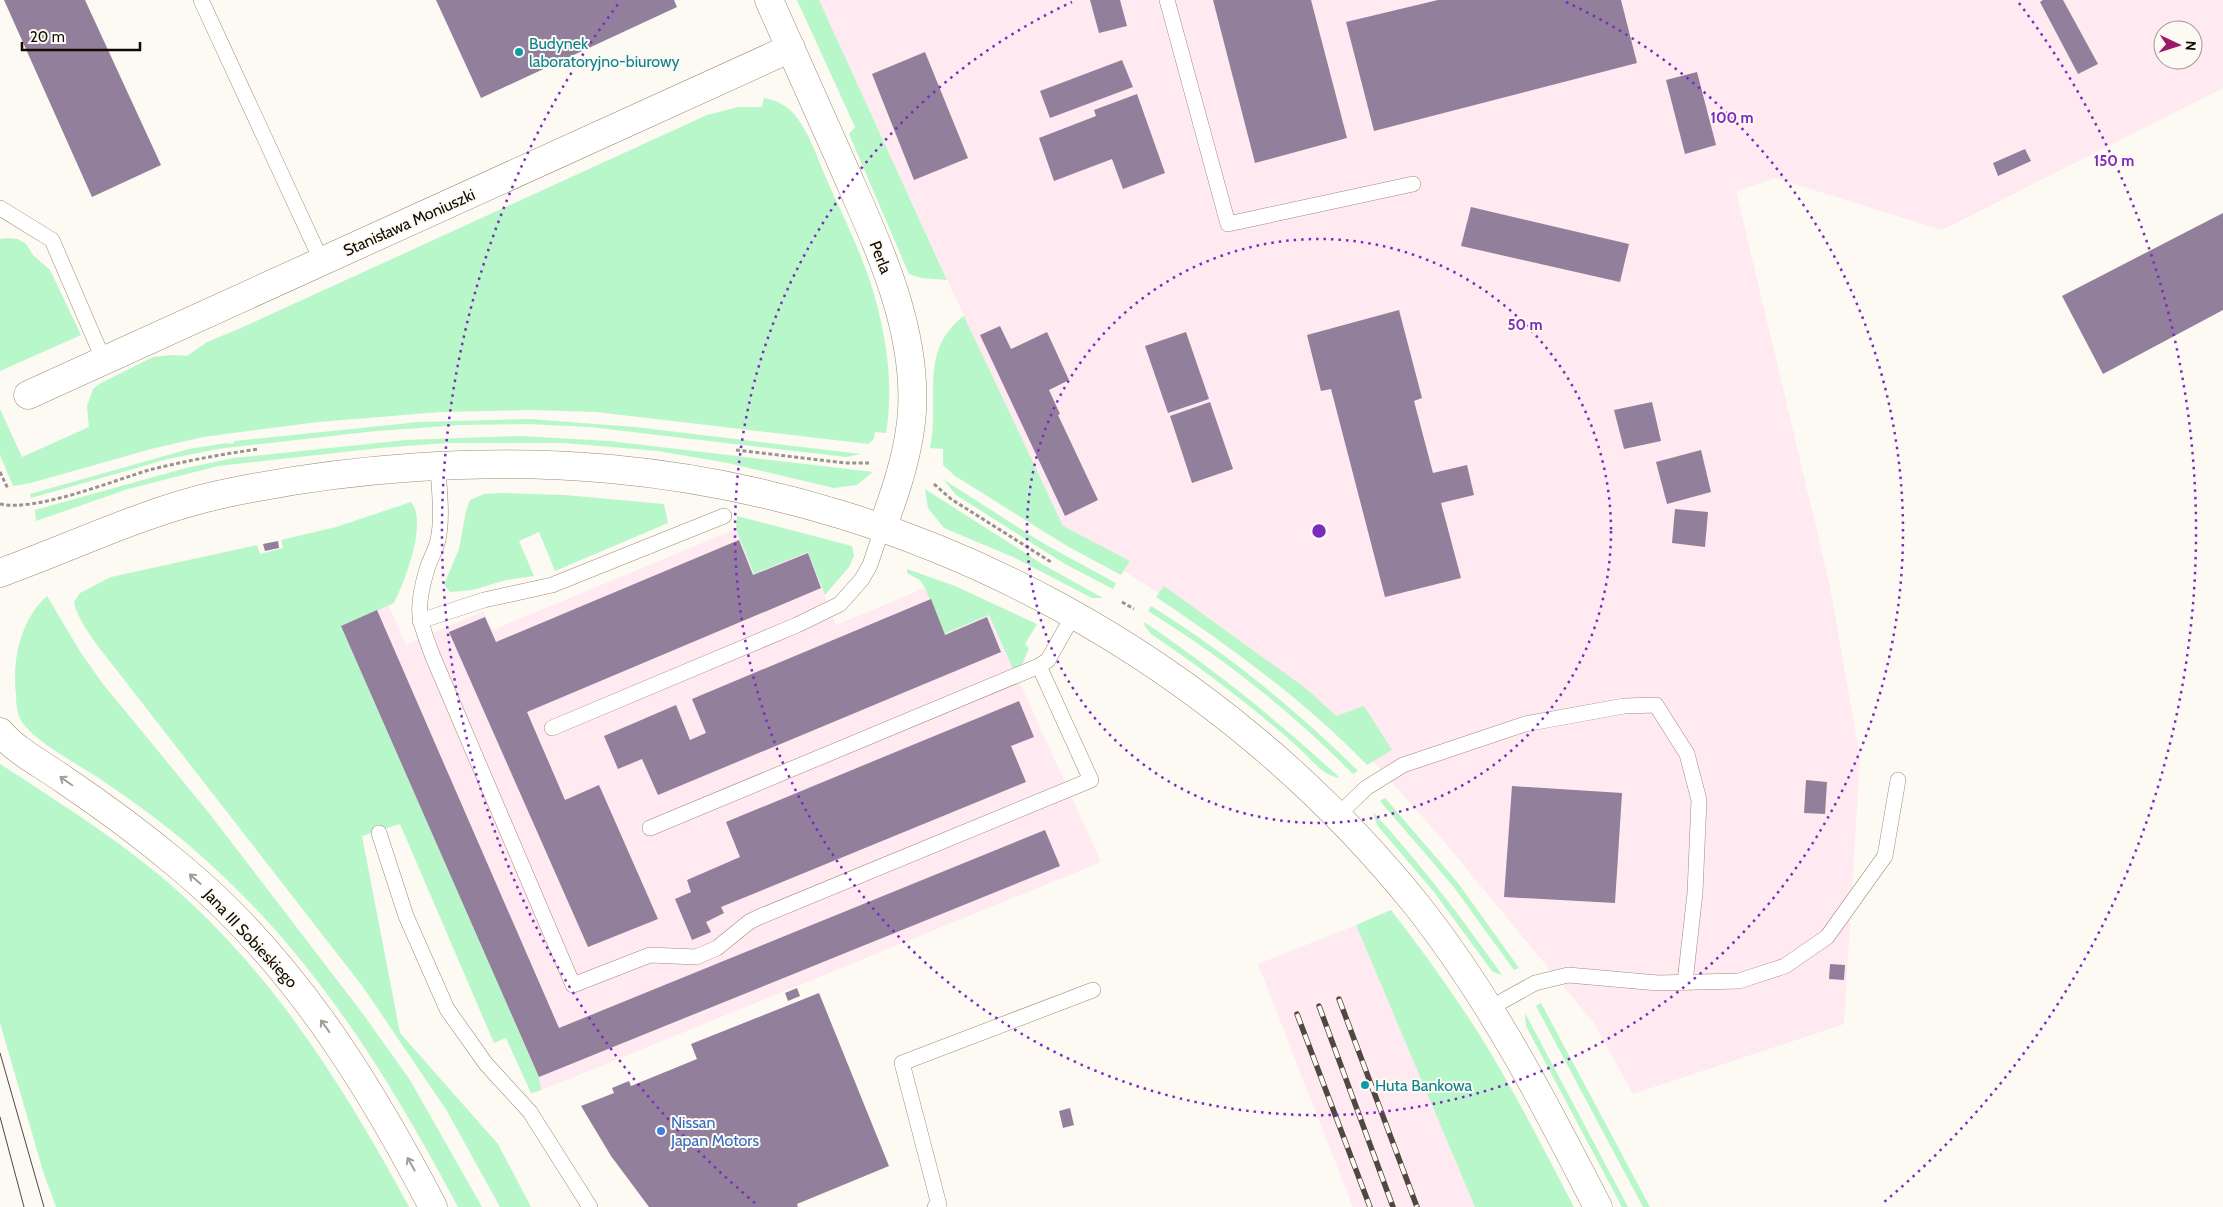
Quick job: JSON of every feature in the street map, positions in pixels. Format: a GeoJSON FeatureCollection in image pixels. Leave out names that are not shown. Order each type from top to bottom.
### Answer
{"type":"FeatureCollection","features":[{"type":"Feature","properties":{"kind":"street","name":"Perla"},"geometry":{"type":"LineString","coordinates":[[769,0],[877,245],[902,317],[910,366],[912,410],[904,462],[882,529]]}},
{"type":"Feature","properties":{"kind":"street","name":"Stanisława Moniuszki"},"geometry":{"type":"LineString","coordinates":[[28,395],[791,48]]}},
{"type":"Feature","properties":{"kind":"street"},"geometry":{"type":"LineString","coordinates":[[0,574],[140,520],[214,496],[316,478],[483,464],[544,464],[615,469],[701,481],[778,497],[882,529],[991,571],[1074,614],[1161,668],[1218,710],[1263,747],[1337,816],[1391,874],[1422,912],[1490,1008],[1529,1076],[1598,1207]]}},
{"type":"Feature","properties":{"kind":"street","name":"Jana III Sobieskiego"},"geometry":{"type":"LineString","coordinates":[[0,732],[23,752],[126,823],[158,848],[205,888],[252,936],[304,996],[336,1040],[390,1126],[434,1207]]}},
{"type":"Feature","properties":{"kind":"lane"},"geometry":{"type":"LineString","coordinates":[[201,0],[322,262]]}},
{"type":"Feature","properties":{"kind":"lane"},"geometry":{"type":"LineString","coordinates":[[1167,0],[1228,224],[1413,184]]}},
{"type":"Feature","properties":{"kind":"lane"},"geometry":{"type":"LineString","coordinates":[[0,208],[52,240],[104,360]]}},
{"type":"Feature","properties":{"kind":"lane"},"geometry":{"type":"LineString","coordinates":[[438,467],[440,512],[438,540],[420,598],[420,621],[433,657],[573,985],[640,957],[650,955],[696,957],[717,948],[749,922],[759,917],[1091,780],[1040,666]]}},
{"type":"Feature","properties":{"kind":"lane"},"geometry":{"type":"LineString","coordinates":[[420,621],[484,600],[552,585],[724,516]]}},
{"type":"Feature","properties":{"kind":"lane"},"geometry":{"type":"LineString","coordinates":[[552,728],[788,629],[840,604],[862,579],[870,565],[882,529]]}},
{"type":"Feature","properties":{"kind":"lane"},"geometry":{"type":"LineString","coordinates":[[650,828],[1040,666],[1048,660],[1074,614]]}},
{"type":"Feature","properties":{"kind":"lane"},"geometry":{"type":"LineString","coordinates":[[1337,816],[1366,788],[1403,765],[1525,724],[1624,706],[1656,705],[1687,754],[1699,800],[1696,893],[1685,982]]}},
{"type":"Feature","properties":{"kind":"lane"},"geometry":{"type":"LineString","coordinates":[[1490,1008],[1535,983],[1568,975],[1658,983],[1739,981],[1786,966],[1826,937],[1885,856],[1898,780]]}},
{"type":"Feature","properties":{"kind":"lane"},"geometry":{"type":"LineString","coordinates":[[379,833],[406,916],[447,1009],[486,1064],[530,1112],[590,1207]]}},
{"type":"Feature","properties":{"kind":"lane"},"geometry":{"type":"LineString","coordinates":[[935,1207],[939,1205],[902,1063],[1093,990]]}},
{"type":"Feature","properties":{"kind":"path"},"geometry":{"type":"LineString","coordinates":[[0,472],[8,489]]}},
{"type":"Feature","properties":{"kind":"shaded area"},"geometry":{"type":"Polygon","coordinates":[[[819,0],[2223,0],[2223,88],[1942,230],[1776,178],[1736,191],[1829,582],[1860,757],[1844,1024],[1633,1094],[1594,1023],[1442,839],[1357,743],[1218,632],[1066,533],[819,0]]]}},
{"type":"Feature","properties":{"kind":"shaded area"},"geometry":{"type":"Polygon","coordinates":[[[736,529],[754,574],[808,552],[836,625],[925,588],[944,634],[989,615],[1101,862],[532,1094],[330,630],[387,601],[406,645],[483,611],[493,630],[736,529]]]}},
{"type":"Feature","properties":{"kind":"shaded area","name":"Huta Bankowa"},"geometry":{"type":"Polygon","coordinates":[[[1356,925],[1475,1207],[1353,1207],[1258,964],[1356,925]]]}},
{"type":"Feature","properties":{"kind":"green space"},"geometry":{"type":"Polygon","coordinates":[[[797,0],[819,0],[947,280],[921,278],[909,274],[849,134],[855,127],[797,0]]]}},
{"type":"Feature","properties":{"kind":"green space"},"geometry":{"type":"Polygon","coordinates":[[[764,98],[788,108],[804,129],[868,275],[882,324],[887,355],[889,402],[886,433],[875,432],[874,439],[868,444],[596,412],[532,410],[441,412],[318,422],[203,437],[151,449],[31,483],[13,486],[0,455],[0,409],[22,457],[89,427],[87,406],[93,389],[101,383],[153,357],[187,356],[207,342],[707,115],[738,107],[762,107],[764,98]]]}},
{"type":"Feature","properties":{"kind":"green space"},"geometry":{"type":"Polygon","coordinates":[[[0,239],[18,239],[26,244],[33,255],[50,270],[81,335],[0,371],[0,239]]]}},
{"type":"Feature","properties":{"kind":"green space"},"geometry":{"type":"Polygon","coordinates":[[[964,316],[1063,526],[1130,561],[1121,575],[1067,546],[955,476],[943,465],[943,449],[930,448],[936,360],[941,344],[950,329],[964,316]]]}},
{"type":"Feature","properties":{"kind":"green space"},"geometry":{"type":"Polygon","coordinates":[[[530,419],[635,427],[861,454],[846,457],[590,427],[529,424],[461,425],[376,431],[217,449],[168,459],[31,498],[30,494],[189,449],[234,443],[234,441],[419,422],[530,419]]]}},
{"type":"Feature","properties":{"kind":"green space"},"geometry":{"type":"Polygon","coordinates":[[[520,436],[609,441],[873,472],[857,485],[834,488],[728,463],[658,451],[564,443],[445,443],[380,448],[218,466],[128,489],[36,521],[35,510],[186,468],[234,458],[406,440],[520,436]]]}},
{"type":"Feature","properties":{"kind":"green space"},"geometry":{"type":"Polygon","coordinates":[[[944,480],[1046,545],[1116,583],[1113,589],[1065,564],[956,495],[944,480]]]}},
{"type":"Feature","properties":{"kind":"green space"},"geometry":{"type":"Polygon","coordinates":[[[925,489],[1042,564],[1103,598],[1092,598],[1013,557],[944,528],[928,508],[925,489]]]}},
{"type":"Feature","properties":{"kind":"green space"},"geometry":{"type":"Polygon","coordinates":[[[484,494],[564,495],[664,504],[668,523],[555,571],[539,532],[519,541],[534,576],[506,580],[473,590],[450,592],[444,585],[459,549],[470,500],[484,494]]]}},
{"type":"Feature","properties":{"kind":"green space"},"geometry":{"type":"Polygon","coordinates":[[[411,502],[416,511],[416,537],[409,567],[394,603],[341,626],[539,1077],[541,1090],[531,1093],[506,1038],[494,1043],[400,824],[362,836],[400,1033],[498,1144],[531,1207],[500,1207],[447,1111],[363,987],[102,651],[81,621],[74,602],[80,593],[111,577],[257,545],[260,554],[283,548],[281,540],[336,527],[411,502]]]}},
{"type":"Feature","properties":{"kind":"green space"},"geometry":{"type":"Polygon","coordinates":[[[737,516],[852,546],[854,556],[849,567],[825,595],[808,552],[754,574],[736,529],[737,516]]]}},
{"type":"Feature","properties":{"kind":"green space"},"geometry":{"type":"Polygon","coordinates":[[[907,569],[955,586],[1037,624],[1025,644],[1029,648],[1022,665],[1014,671],[989,615],[944,634],[925,588],[920,580],[907,573],[907,569]]]}},
{"type":"Feature","properties":{"kind":"green space"},"geometry":{"type":"Polygon","coordinates":[[[1164,586],[1308,690],[1336,716],[1364,706],[1392,750],[1367,765],[1293,697],[1212,635],[1156,597],[1164,586]]]}},
{"type":"Feature","properties":{"kind":"green space"},"geometry":{"type":"Polygon","coordinates":[[[47,596],[81,653],[103,684],[209,813],[363,1014],[410,1080],[482,1207],[458,1207],[404,1110],[345,1018],[278,933],[240,892],[165,826],[106,783],[47,745],[27,728],[20,719],[15,682],[17,655],[24,629],[30,617],[47,596]]]}},
{"type":"Feature","properties":{"kind":"green space"},"geometry":{"type":"Polygon","coordinates":[[[1151,606],[1259,682],[1310,725],[1358,771],[1353,774],[1305,728],[1255,686],[1203,647],[1148,611],[1151,606]]]}},
{"type":"Feature","properties":{"kind":"green space"},"geometry":{"type":"Polygon","coordinates":[[[1144,622],[1245,696],[1340,778],[1323,771],[1246,703],[1151,634],[1144,622]]]}},
{"type":"Feature","properties":{"kind":"green space"},"geometry":{"type":"Polygon","coordinates":[[[0,764],[120,844],[158,874],[197,909],[234,947],[268,986],[300,1028],[329,1071],[384,1161],[409,1207],[56,1207],[43,1171],[0,1023],[0,764]]]}},
{"type":"Feature","properties":{"kind":"green space"},"geometry":{"type":"Polygon","coordinates":[[[1385,798],[1458,883],[1519,968],[1514,970],[1453,886],[1380,801],[1385,798]]]}},
{"type":"Feature","properties":{"kind":"green space"},"geometry":{"type":"Polygon","coordinates":[[[1373,812],[1440,891],[1502,975],[1493,972],[1489,967],[1434,892],[1377,825],[1373,812]]]}},
{"type":"Feature","properties":{"kind":"green space"},"geometry":{"type":"Polygon","coordinates":[[[1391,910],[1438,972],[1494,1058],[1574,1207],[1475,1207],[1356,925],[1391,910]]]}},
{"type":"Feature","properties":{"kind":"green space"},"geometry":{"type":"Polygon","coordinates":[[[1541,1003],[1650,1207],[1643,1207],[1536,1006],[1541,1003]]]}},
{"type":"Feature","properties":{"kind":"green space"},"geometry":{"type":"Polygon","coordinates":[[[1525,1013],[1628,1207],[1622,1207],[1526,1026],[1525,1013]]]}},
{"type":"Feature","properties":{"kind":"building"},"geometry":{"type":"Polygon","coordinates":[[[4,0],[85,0],[161,165],[92,197],[4,0]]]}},
{"type":"Feature","properties":{"kind":"building","name":"Budynek laboratoryjno-biurowy"},"geometry":{"type":"Polygon","coordinates":[[[436,0],[674,0],[677,7],[481,98],[436,0]]]}},
{"type":"Feature","properties":{"kind":"building"},"geometry":{"type":"Polygon","coordinates":[[[1090,0],[1120,0],[1127,26],[1099,33],[1090,0]]]}},
{"type":"Feature","properties":{"kind":"building"},"geometry":{"type":"Polygon","coordinates":[[[1213,0],[1311,0],[1347,138],[1255,163],[1213,0]]]}},
{"type":"Feature","properties":{"kind":"building"},"geometry":{"type":"Polygon","coordinates":[[[1438,0],[1621,0],[1637,63],[1374,131],[1346,22],[1438,0]]]}},
{"type":"Feature","properties":{"kind":"building"},"geometry":{"type":"Polygon","coordinates":[[[2043,0],[2063,0],[2098,64],[2078,74],[2040,2],[2043,0]]]}},
{"type":"Feature","properties":{"kind":"building"},"geometry":{"type":"Polygon","coordinates":[[[925,52],[968,158],[914,180],[872,74],[925,52]]]}},
{"type":"Feature","properties":{"kind":"building"},"geometry":{"type":"Polygon","coordinates":[[[1122,60],[1133,87],[1050,118],[1040,91],[1122,60]]]}},
{"type":"Feature","properties":{"kind":"building"},"geometry":{"type":"Polygon","coordinates":[[[1697,72],[1716,145],[1685,154],[1666,80],[1697,72]]]}},
{"type":"Feature","properties":{"kind":"building"},"geometry":{"type":"Polygon","coordinates":[[[1137,94],[1165,173],[1123,189],[1112,159],[1054,181],[1039,138],[1096,116],[1094,110],[1137,94]]]}},
{"type":"Feature","properties":{"kind":"building"},"geometry":{"type":"Polygon","coordinates":[[[2025,149],[2031,161],[1998,176],[1993,163],[2025,149]]]}},
{"type":"Feature","properties":{"kind":"building"},"geometry":{"type":"Polygon","coordinates":[[[1471,207],[1629,244],[1620,282],[1461,246],[1471,207]]]}},
{"type":"Feature","properties":{"kind":"building"},"geometry":{"type":"Polygon","coordinates":[[[2223,213],[2223,310],[2103,374],[2062,296],[2223,213]]]}},
{"type":"Feature","properties":{"kind":"building"},"geometry":{"type":"Polygon","coordinates":[[[1399,310],[1422,398],[1414,401],[1433,473],[1467,465],[1474,495],[1441,503],[1461,578],[1385,597],[1331,389],[1321,391],[1307,335],[1399,310]]]}},
{"type":"Feature","properties":{"kind":"building"},"geometry":{"type":"Polygon","coordinates":[[[1000,326],[1011,349],[1047,332],[1069,380],[1049,390],[1060,414],[1058,415],[1098,500],[1065,516],[980,335],[1000,326]]]}},
{"type":"Feature","properties":{"kind":"building"},"geometry":{"type":"Polygon","coordinates":[[[1186,332],[1209,399],[1168,413],[1145,346],[1186,332]]]}},
{"type":"Feature","properties":{"kind":"building"},"geometry":{"type":"Polygon","coordinates":[[[1210,402],[1233,469],[1192,483],[1170,416],[1210,402]]]}},
{"type":"Feature","properties":{"kind":"building"},"geometry":{"type":"Polygon","coordinates":[[[1652,402],[1661,441],[1624,449],[1614,410],[1652,402]]]}},
{"type":"Feature","properties":{"kind":"building"},"geometry":{"type":"Polygon","coordinates":[[[1701,450],[1711,492],[1667,504],[1656,462],[1701,450]]]}},
{"type":"Feature","properties":{"kind":"building"},"geometry":{"type":"Polygon","coordinates":[[[1675,509],[1708,512],[1705,547],[1672,543],[1675,509]]]}},
{"type":"Feature","properties":{"kind":"building"},"geometry":{"type":"Polygon","coordinates":[[[739,540],[753,575],[808,553],[821,588],[527,712],[565,800],[599,785],[658,919],[588,947],[449,632],[485,617],[496,642],[739,540]]]}},
{"type":"Feature","properties":{"kind":"building"},"geometry":{"type":"Polygon","coordinates":[[[278,541],[279,548],[265,551],[263,544],[278,541]]]}},
{"type":"Feature","properties":{"kind":"building"},"geometry":{"type":"Polygon","coordinates":[[[931,599],[945,635],[987,617],[1001,652],[658,795],[642,759],[618,769],[604,736],[676,705],[690,740],[706,733],[692,699],[931,599]]]}},
{"type":"Feature","properties":{"kind":"building"},"geometry":{"type":"Polygon","coordinates":[[[377,610],[559,1028],[1045,830],[1060,866],[539,1077],[341,626],[377,610]]]}},
{"type":"Feature","properties":{"kind":"building"},"geometry":{"type":"Polygon","coordinates":[[[1019,701],[1034,737],[1011,746],[1026,782],[721,907],[724,913],[706,922],[711,932],[692,940],[675,899],[691,892],[687,880],[740,857],[726,822],[1019,701]]]}},
{"type":"Feature","properties":{"kind":"building"},"geometry":{"type":"Polygon","coordinates":[[[1806,780],[1827,782],[1825,814],[1804,813],[1806,780]]]}},
{"type":"Feature","properties":{"kind":"building"},"geometry":{"type":"Polygon","coordinates":[[[1512,786],[1622,793],[1615,903],[1504,897],[1512,786]]]}},
{"type":"Feature","properties":{"kind":"building"},"geometry":{"type":"Polygon","coordinates":[[[1830,964],[1845,965],[1844,980],[1829,979],[1830,964]]]}},
{"type":"Feature","properties":{"kind":"building"},"geometry":{"type":"Polygon","coordinates":[[[797,988],[800,996],[788,1001],[785,993],[797,988]]]}},
{"type":"Feature","properties":{"kind":"building"},"geometry":{"type":"Polygon","coordinates":[[[819,993],[889,1166],[797,1204],[798,1207],[649,1207],[611,1156],[581,1106],[614,1093],[612,1088],[629,1081],[631,1086],[697,1059],[691,1044],[819,993]]]}},
{"type":"Feature","properties":{"kind":"building"},"geometry":{"type":"Polygon","coordinates":[[[1070,1108],[1074,1125],[1063,1128],[1059,1111],[1070,1108]]]}},
{"type":"Feature","properties":{"kind":"tram line"},"geometry":{"type":"LineString","coordinates":[[0,1053],[44,1207]]}},
{"type":"Feature","properties":{"kind":"tram line"},"geometry":{"type":"LineString","coordinates":[[0,1117],[24,1207]]}},
{"type":"Feature","properties":{"kind":"railway"},"geometry":{"type":"LineString","coordinates":[[1339,999],[1417,1207]]}},
{"type":"Feature","properties":{"kind":"railway"},"geometry":{"type":"LineString","coordinates":[[1319,1006],[1393,1207]]}},
{"type":"Feature","properties":{"kind":"railway"},"geometry":{"type":"LineString","coordinates":[[1297,1014],[1370,1207]]}},
{"type":"Feature","properties":{"kind":"place","name":"Budynek laboratoryjno-biurowy"},"geometry":{"type":"Point","coordinates":[519,52]}},
{"type":"Feature","properties":{"kind":"place","name":"Huta Bankowa"},"geometry":{"type":"Point","coordinates":[1365,1085]}},
{"type":"Feature","properties":{"kind":"place","name":"Nissan Japan Motors"},"geometry":{"type":"Point","coordinates":[661,1131]}}]}
